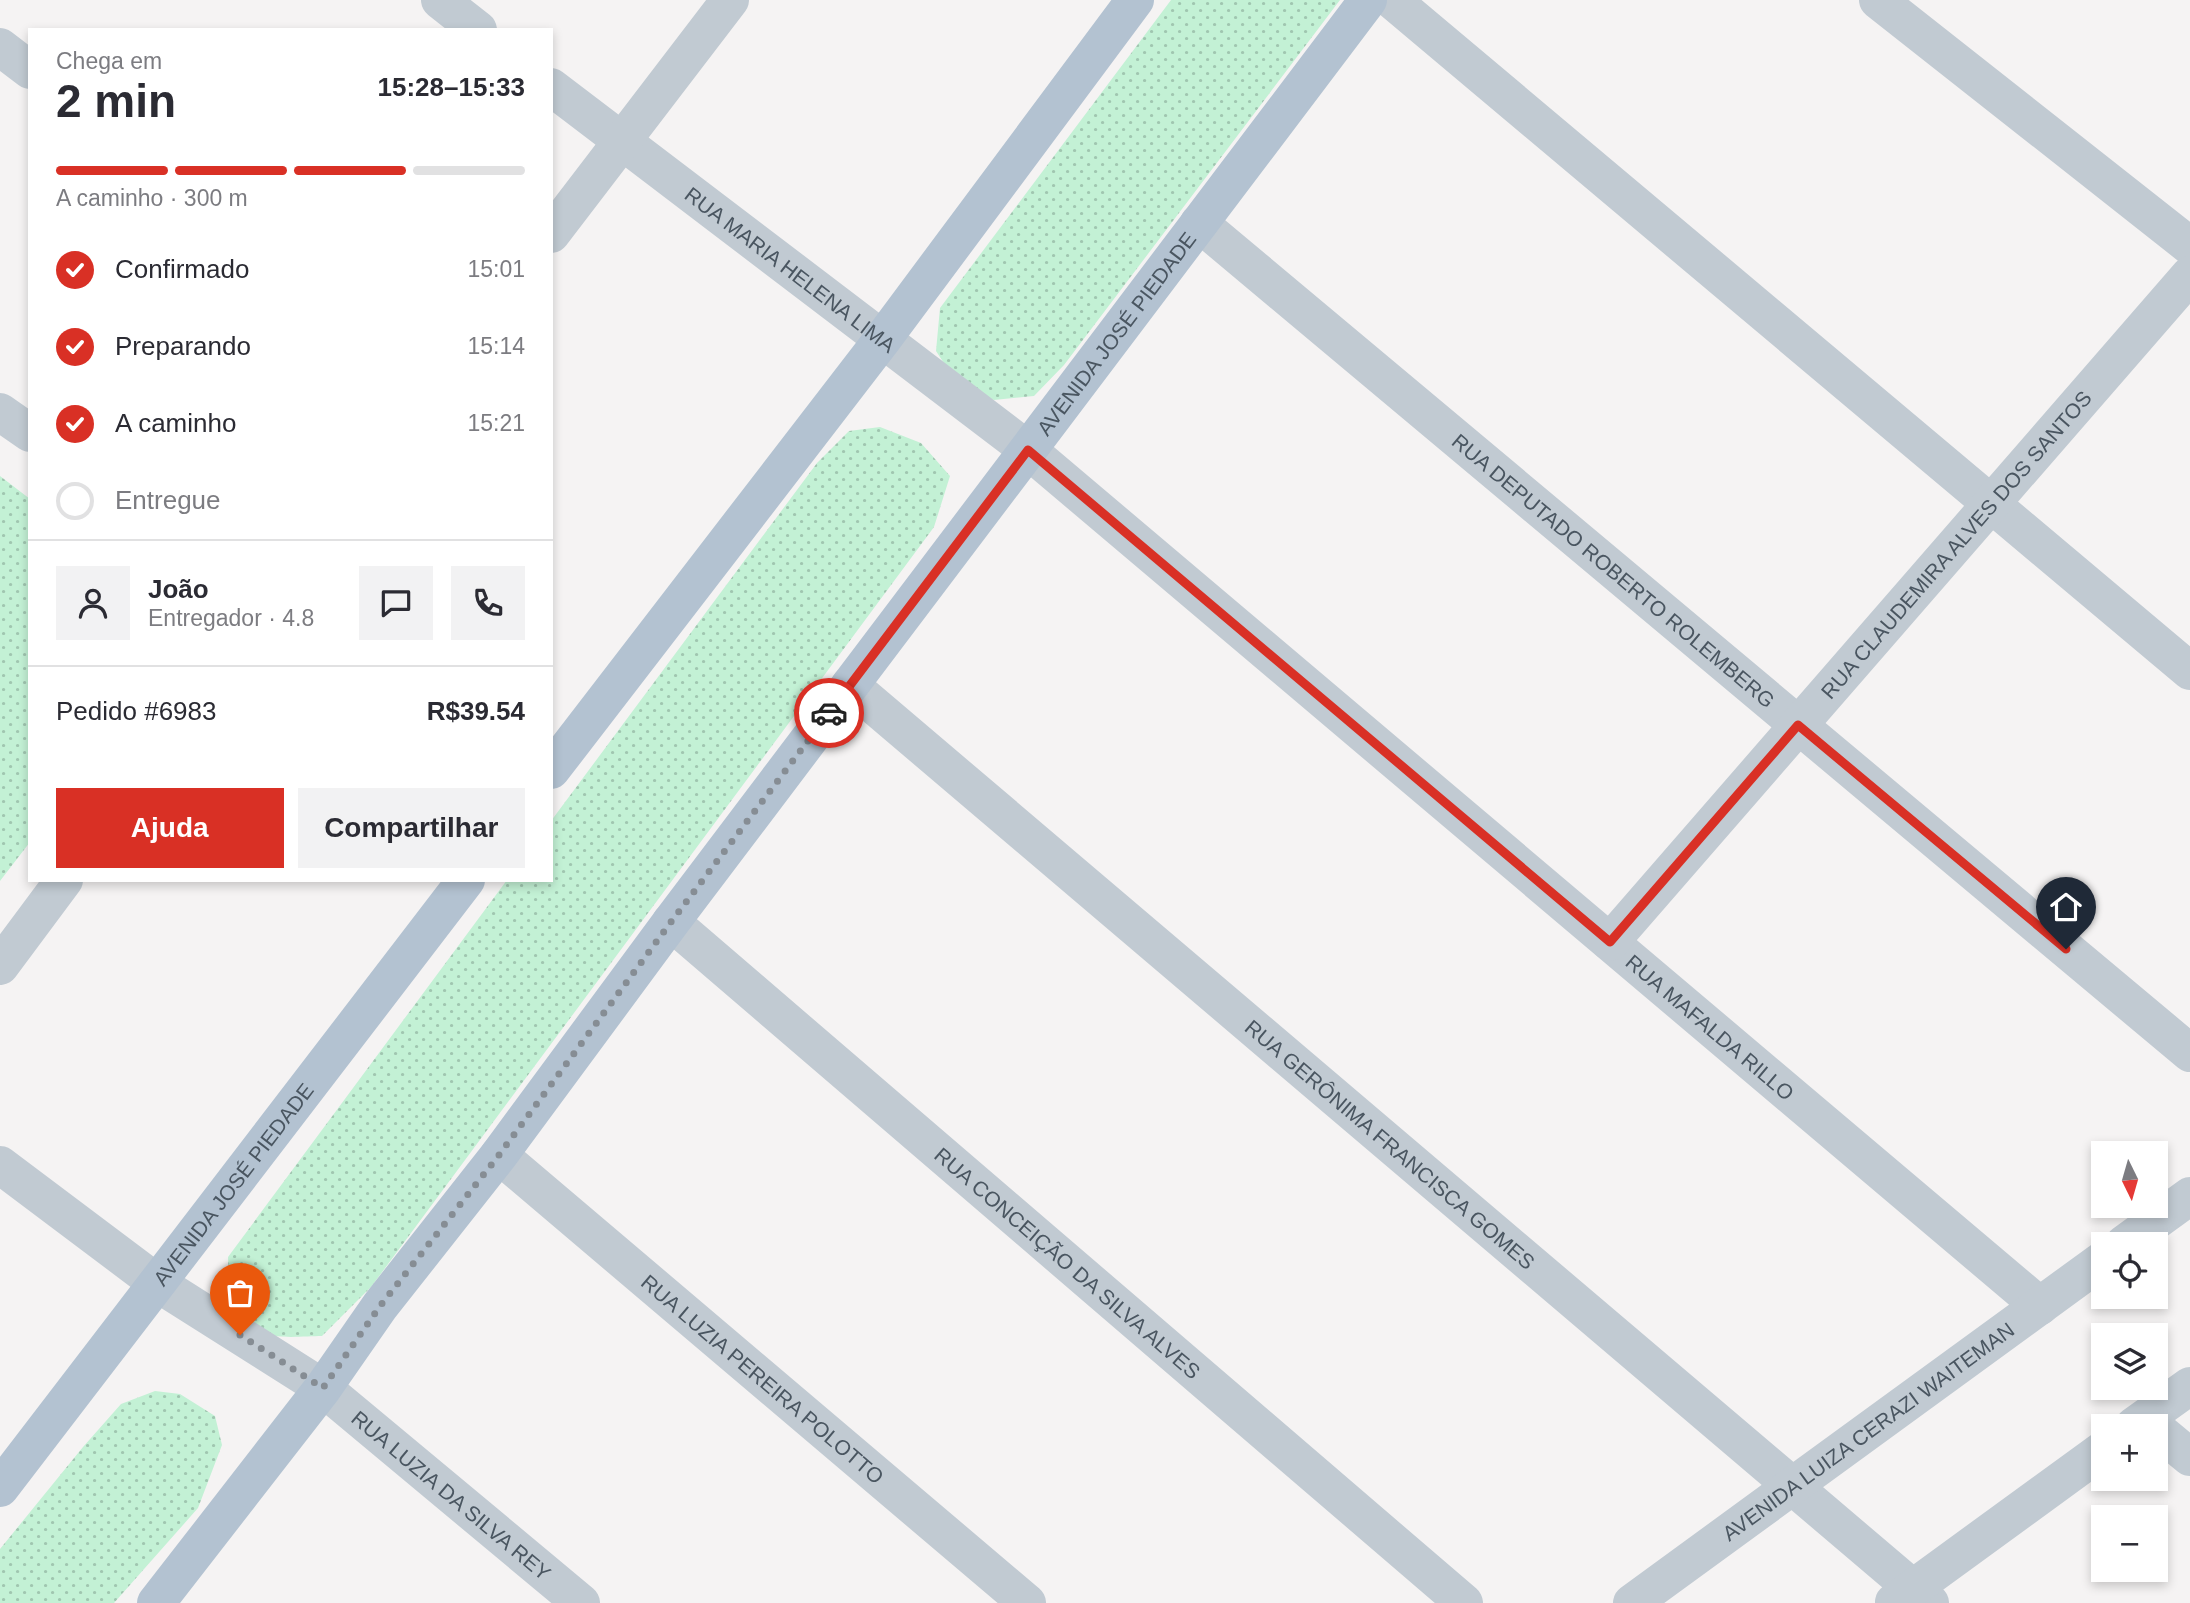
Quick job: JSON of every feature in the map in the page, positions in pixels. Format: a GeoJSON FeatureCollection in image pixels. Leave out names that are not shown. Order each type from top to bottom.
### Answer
{"type":"FeatureCollection","features":[{"type":"Feature","properties":{"kind":"main road"},"geometry":{"type":"LineString","coordinates":[[553,767],[882,340],[1135,0]]}},
{"type":"Feature","properties":{"kind":"main road","name":"AVENIDA JOSÉ PIEDADE"},"geometry":{"type":"LineString","coordinates":[[156,1603],[323,1388],[380,1306],[499,1155],[671,922],[1368,0]]}},
{"type":"Feature","properties":{"kind":"main road","name":"AVENIDA JOSÉ PIEDADE"},"geometry":{"type":"LineString","coordinates":[[0,1488],[464,882]]}},
{"type":"Feature","properties":{"kind":"street"},"geometry":{"type":"LineString","coordinates":[[440,0],[475,28]]}},
{"type":"Feature","properties":{"kind":"street"},"geometry":{"type":"LineString","coordinates":[[553,231],[730,0]]}},
{"type":"Feature","properties":{"kind":"street"},"geometry":{"type":"LineString","coordinates":[[1392,0],[2190,671]]}},
{"type":"Feature","properties":{"kind":"street"},"geometry":{"type":"LineString","coordinates":[[1878,0],[2190,246]]}},
{"type":"Feature","properties":{"kind":"street"},"geometry":{"type":"LineString","coordinates":[[0,47],[28,68]]}},
{"type":"Feature","properties":{"kind":"street","name":"RUA MARIA HELENA LIMA"},"geometry":{"type":"LineString","coordinates":[[553,89],[1028,450]]}},
{"type":"Feature","properties":{"kind":"street","name":"RUA DEPUTADO ROBERTO ROLEMBERG"},"geometry":{"type":"LineString","coordinates":[[1199,223],[2190,1053]]}},
{"type":"Feature","properties":{"kind":"street","name":"RUA CLAUDEMIRA ALVES DOS SANTOS"},"geometry":{"type":"LineString","coordinates":[[1610,942],[2190,275]]}},
{"type":"Feature","properties":{"kind":"street"},"geometry":{"type":"LineString","coordinates":[[0,412],[28,432]]}},
{"type":"Feature","properties":{"kind":"street","name":"RUA MAFALDA RILLO"},"geometry":{"type":"LineString","coordinates":[[1028,450],[2040,1306]]}},
{"type":"Feature","properties":{"kind":"street","name":"RUA GERÔNIMA FRANCISCA GOMES"},"geometry":{"type":"LineString","coordinates":[[850,685],[1793,1487],[1912,1598]]}},
{"type":"Feature","properties":{"kind":"street"},"geometry":{"type":"LineString","coordinates":[[0,966],[63,882]]}},
{"type":"Feature","properties":{"kind":"street","name":"RUA CONCEIÇÃO DA SILVA ALVES"},"geometry":{"type":"LineString","coordinates":[[671,922],[1464,1603]]}},
{"type":"Feature","properties":{"kind":"street","name":"RUA LUZIA PEREIRA POLOTTO"},"geometry":{"type":"LineString","coordinates":[[499,1155],[1027,1603]]}},
{"type":"Feature","properties":{"kind":"street","name":"RUA LUZIA DA SILVA REY"},"geometry":{"type":"LineString","coordinates":[[0,1165],[157,1283],[323,1388],[581,1603]]}},
{"type":"Feature","properties":{"kind":"street"},"geometry":{"type":"LineString","coordinates":[[2140,1232],[2190,1196]]}},
{"type":"Feature","properties":{"kind":"street","name":"AVENIDA LUIZA CERAZI WAITEMAN"},"geometry":{"type":"LineString","coordinates":[[1632,1603],[2091,1269]]}},
{"type":"Feature","properties":{"kind":"street"},"geometry":{"type":"LineString","coordinates":[[2159,1414],[2190,1386]]}},
{"type":"Feature","properties":{"kind":"street"},"geometry":{"type":"LineString","coordinates":[[2168,1441],[2190,1457]]}},
{"type":"Feature","properties":{"kind":"street"},"geometry":{"type":"LineString","coordinates":[[1912,1598],[2091,1459]]}},
{"type":"Feature","properties":{"kind":"green space"},"geometry":{"type":"Polygon","coordinates":[[[1171,0],[1340,0],[1064,365],[1034,396],[994,400],[959,386],[936,351],[940,308],[1171,0]]]}},
{"type":"Feature","properties":{"kind":"green space"},"geometry":{"type":"Polygon","coordinates":[[[880,427],[921,443],[950,476],[934,527],[371,1287],[322,1336],[279,1336],[255,1329],[246,1322],[234,1303],[229,1281],[228,1257],[506,882],[553,882],[553,818],[817,463],[849,431],[880,427]]]}},
{"type":"Feature","properties":{"kind":"green space"},"geometry":{"type":"Polygon","coordinates":[[[0,476],[28,497],[28,845],[0,881],[0,476]]]}},
{"type":"Feature","properties":{"kind":"green space"},"geometry":{"type":"Polygon","coordinates":[[[155,1391],[180,1394],[215,1416],[222,1445],[198,1508],[114,1603],[0,1603],[0,1549],[121,1404],[155,1391]]]}},
{"type":"Feature","properties":{"kind":"way so far"},"geometry":{"type":"LineString","coordinates":[[240,1335],[323,1388],[380,1306],[499,1155],[829,713]]}},
{"type":"Feature","properties":{"kind":"route"},"geometry":{"type":"LineString","coordinates":[[829,713],[1028,450],[1610,942],[1798,725],[2066,949]]}}]}
